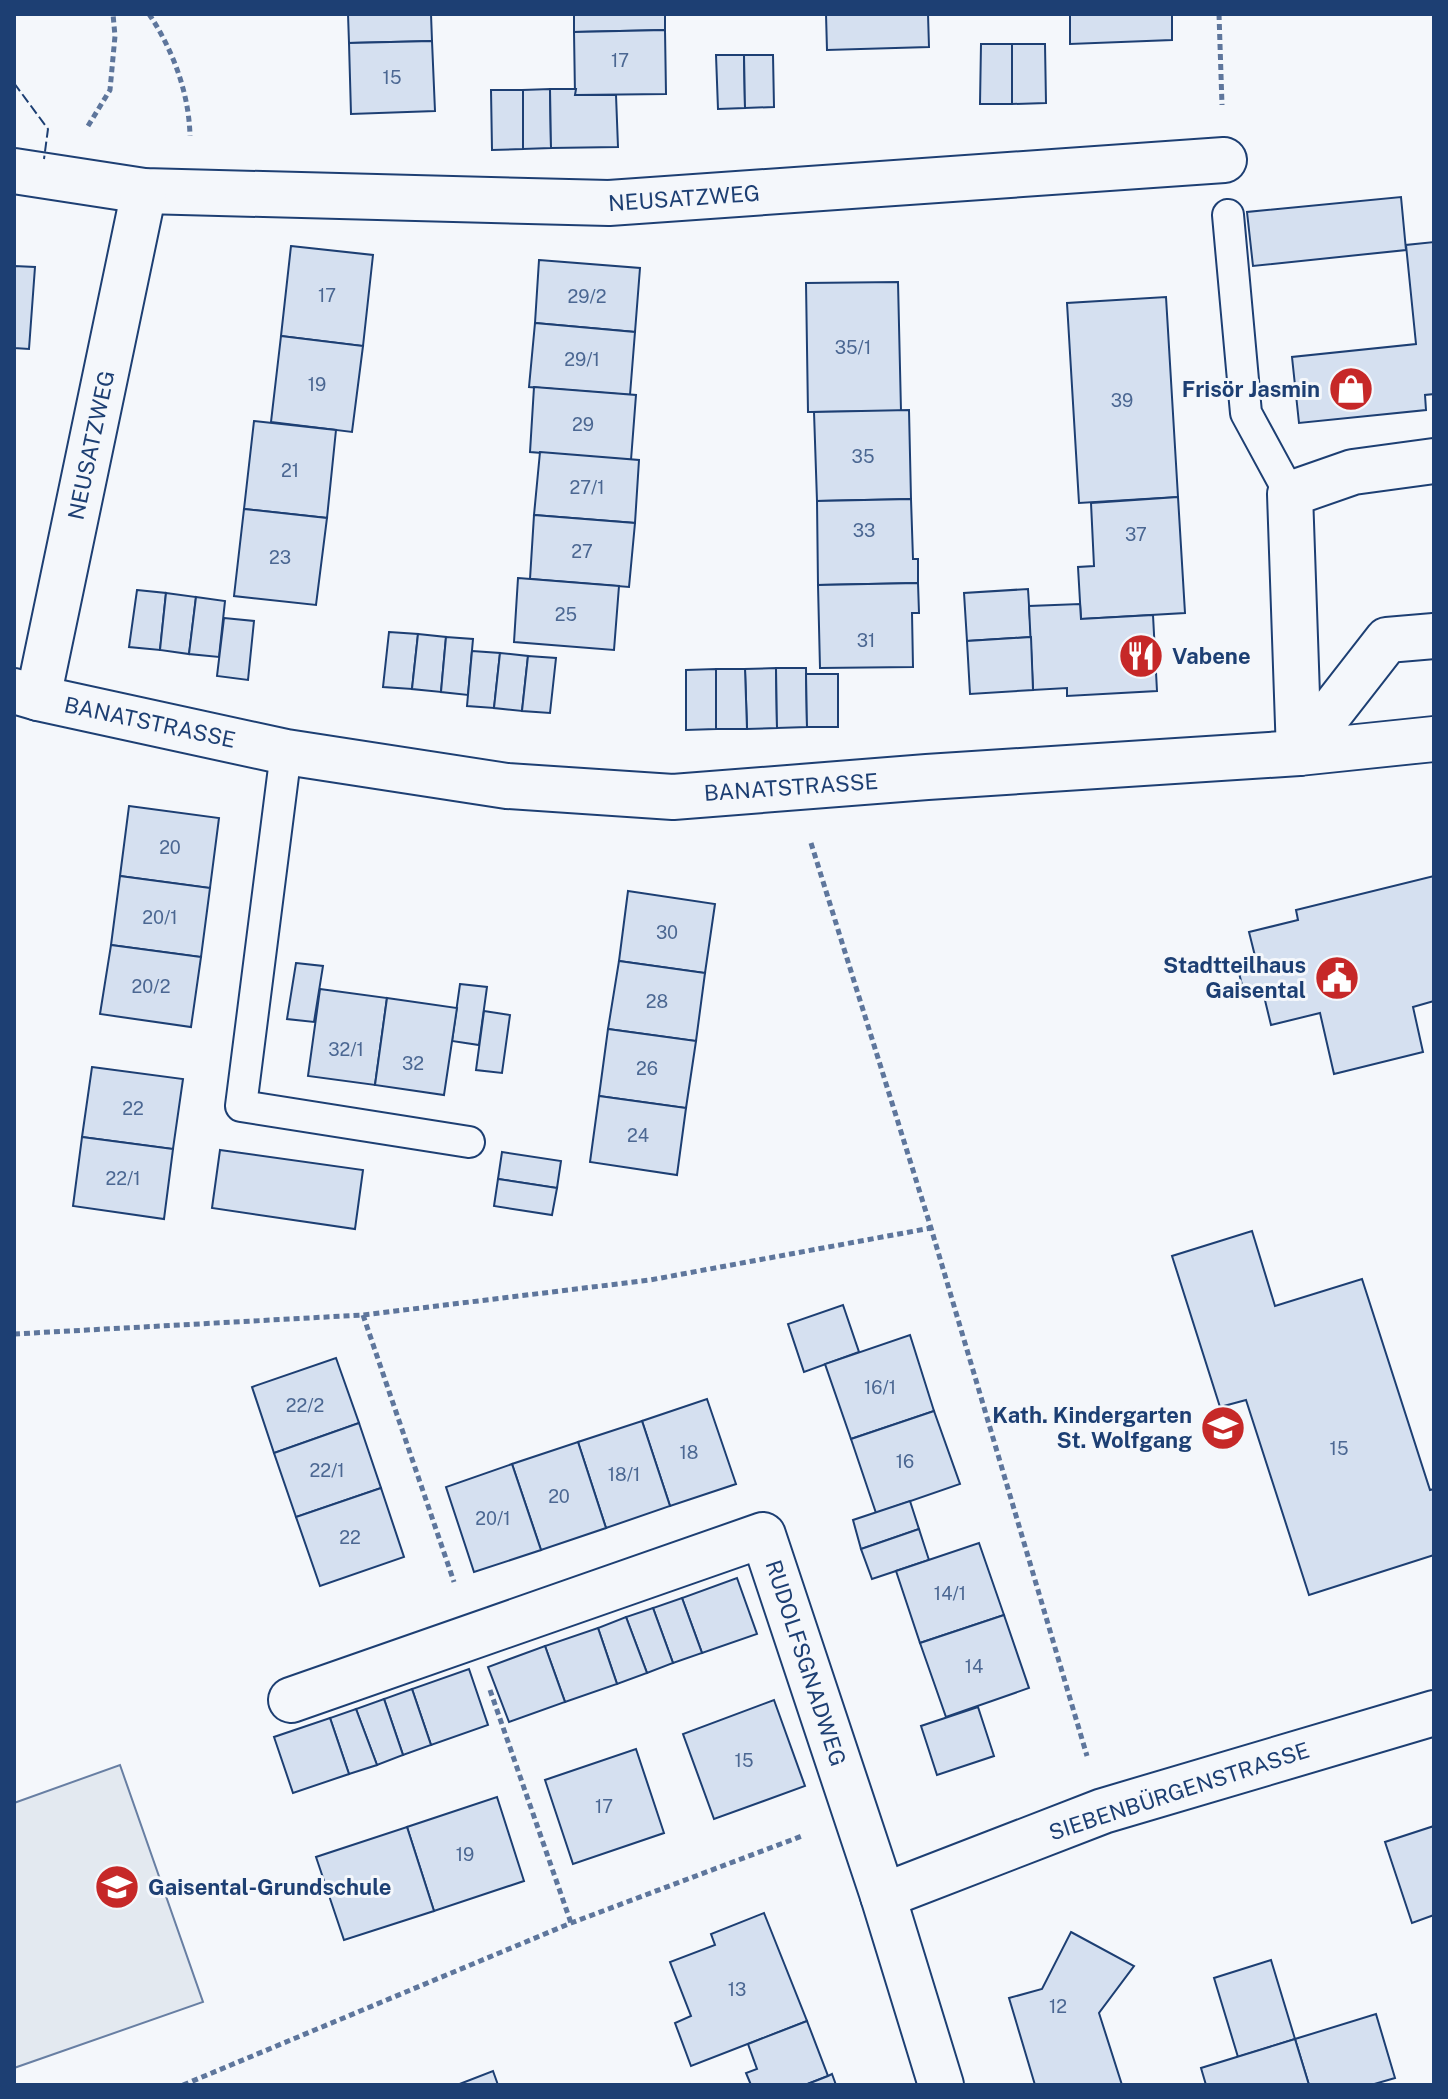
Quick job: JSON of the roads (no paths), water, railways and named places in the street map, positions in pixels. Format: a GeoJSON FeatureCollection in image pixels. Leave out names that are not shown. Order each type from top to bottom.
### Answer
{"type":"FeatureCollection","features":[{"type":"Feature","properties":{"kind":"street","name":"NEUSATZWEG"},"geometry":{"type":"LineString","coordinates":[[14,171],[144,191],[609,203],[1224,160]]}},
{"type":"Feature","properties":{"kind":"street","name":"NEUSATZWEG"},"geometry":{"type":"LineString","coordinates":[[26,695],[144,191]]}},
{"type":"Feature","properties":{"kind":"street"},"geometry":{"type":"LineString","coordinates":[[1299,753],[1290,494],[1353,472],[1434,461]]}},
{"type":"Feature","properties":{"kind":"street"},"geometry":{"type":"LineString","coordinates":[[1299,753],[1387,640],[1434,636]]}},
{"type":"Feature","properties":{"kind":"street","name":"BANATSTRASSE"},"geometry":{"type":"LineString","coordinates":[[26,695],[286,752],[507,786],[673,797],[1299,753],[1434,739]]}},
{"type":"Feature","properties":{"kind":"street","name":"RUDOLFSGNADWEG"},"geometry":{"type":"LineString","coordinates":[[291,1700],[763,1535],[883,1896],[941,2085]]}},
{"type":"Feature","properties":{"kind":"street","name":"SIEBENBÜRGENSTRASSE"},"geometry":{"type":"LineString","coordinates":[[883,1896],[1103,1811],[1434,1713]]}},
{"type":"Feature","properties":{"kind":"lane"},"geometry":{"type":"LineString","coordinates":[[1228,215],[1246,413],[1290,494]]}},
{"type":"Feature","properties":{"kind":"lane"},"geometry":{"type":"LineString","coordinates":[[286,752],[241,1106],[469,1142]]}},
{"type":"Feature","properties":{"kind":"place","name":"Frisör Jasmin"},"geometry":{"type":"Point","coordinates":[1351,389]}},
{"type":"Feature","properties":{"kind":"place","name":"Vabene"},"geometry":{"type":"Point","coordinates":[1141,656]}},
{"type":"Feature","properties":{"kind":"place","name":"Stadtteilhaus Gaisental"},"geometry":{"type":"Point","coordinates":[1337,978]}},
{"type":"Feature","properties":{"kind":"place","name":"Kath. Kindergarten St. Wolfgang"},"geometry":{"type":"Point","coordinates":[1223,1428]}},
{"type":"Feature","properties":{"kind":"place","name":"Gaisental-Grundschule"},"geometry":{"type":"Point","coordinates":[117,1887]}}]}
